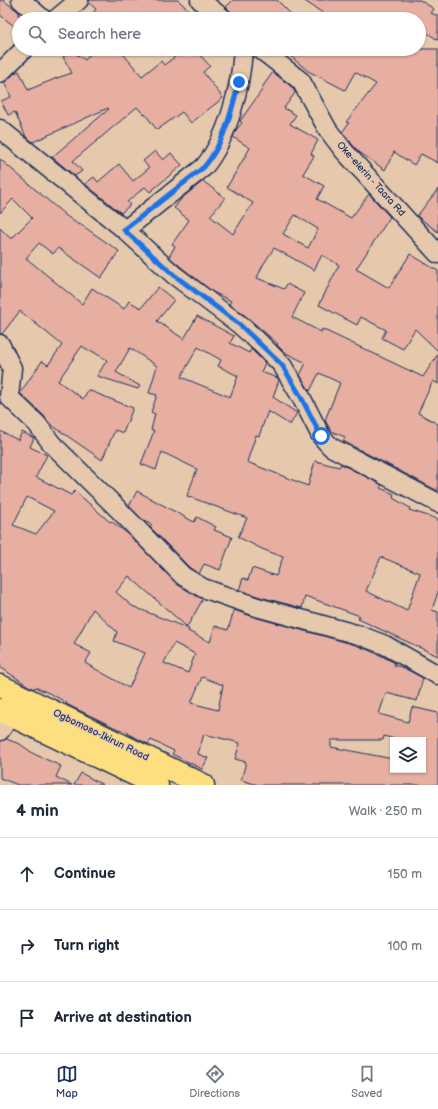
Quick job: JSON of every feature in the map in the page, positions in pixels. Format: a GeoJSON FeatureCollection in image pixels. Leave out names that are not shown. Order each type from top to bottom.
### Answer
{"type":"FeatureCollection","features":[{"type":"Feature","properties":{"kind":"main road","name":"Ogbomoso-Ikirun Road"},"geometry":{"type":"LineString","coordinates":[[0,686],[203,785]]}},
{"type":"Feature","properties":{"kind":"main road","name":"Ogbomoso-Ikirun Road"},"geometry":{"type":"LineString","coordinates":[[4,719],[157,785]]}},
{"type":"Feature","properties":{"kind":"street"},"geometry":{"type":"LineString","coordinates":[[21,0],[35,12]]}},
{"type":"Feature","properties":{"kind":"street"},"geometry":{"type":"LineString","coordinates":[[64,12],[79,0]]}},
{"type":"Feature","properties":{"kind":"street"},"geometry":{"type":"LineString","coordinates":[[200,0],[215,12]]}},
{"type":"Feature","properties":{"kind":"street"},"geometry":{"type":"LineString","coordinates":[[0,73],[17,56]]}},
{"type":"Feature","properties":{"kind":"street"},"geometry":{"type":"LineString","coordinates":[[124,230],[204,167],[213,156],[225,131],[239,82],[242,56]]}},
{"type":"Feature","properties":{"kind":"street","name":"Oke-elerin - Taara Rd"},"geometry":{"type":"LineString","coordinates":[[269,56],[301,81],[328,130],[344,151],[438,254]]}},
{"type":"Feature","properties":{"kind":"street"},"geometry":{"type":"LineString","coordinates":[[0,129],[124,230],[174,275],[240,325],[282,365],[300,395],[321,436],[331,447],[438,503]]}},
{"type":"Feature","properties":{"kind":"street"},"geometry":{"type":"LineString","coordinates":[[0,344],[12,368],[9,397],[37,424],[52,444],[183,576],[203,588],[257,607],[360,635],[385,645],[438,675]]}},
{"type":"Feature","properties":{"kind":"building"},"geometry":{"type":"Polygon","coordinates":[[[0,0],[3,0],[19,12],[12,12],[12,24],[0,15],[0,0]]]}},
{"type":"Feature","properties":{"kind":"building"},"geometry":{"type":"Polygon","coordinates":[[[89,0],[178,0],[191,12],[94,12],[96,9],[89,3],[89,0]]]}},
{"type":"Feature","properties":{"kind":"building"},"geometry":{"type":"Polygon","coordinates":[[[233,0],[277,0],[289,12],[231,12],[226,7],[233,0]]]}},
{"type":"Feature","properties":{"kind":"building"},"geometry":{"type":"Polygon","coordinates":[[[303,0],[420,0],[434,9],[431,13],[438,16],[438,40],[426,32],[426,12],[321,12],[303,0]]]}},
{"type":"Feature","properties":{"kind":"building"},"geometry":{"type":"Polygon","coordinates":[[[426,49],[438,49],[438,163],[421,154],[414,165],[394,152],[385,170],[359,152],[342,132],[349,123],[346,122],[376,84],[355,72],[345,90],[308,71],[290,56],[426,56],[426,49]]]}},
{"type":"Feature","properties":{"kind":"building"},"geometry":{"type":"Polygon","coordinates":[[[64,56],[79,56],[85,60],[89,56],[125,56],[142,76],[161,61],[164,65],[176,56],[201,56],[210,66],[203,72],[223,98],[191,123],[182,112],[157,130],[145,114],[144,115],[137,107],[73,161],[82,171],[75,176],[52,157],[109,109],[108,108],[33,142],[26,137],[15,112],[8,115],[1,101],[11,97],[4,82],[19,71],[28,90],[72,73],[63,57],[64,56]]]}},
{"type":"Feature","properties":{"kind":"building"},"geometry":{"type":"Polygon","coordinates":[[[273,72],[293,88],[295,93],[284,108],[296,115],[290,124],[318,140],[311,154],[314,156],[303,174],[324,186],[317,199],[351,218],[369,194],[390,217],[356,269],[389,288],[410,254],[438,271],[438,351],[415,329],[403,349],[382,338],[386,330],[361,317],[357,325],[319,305],[339,265],[322,255],[314,270],[274,248],[257,278],[284,289],[287,284],[304,293],[292,317],[321,332],[322,329],[423,377],[438,354],[438,384],[433,381],[418,413],[438,424],[438,491],[343,441],[345,437],[331,431],[325,420],[340,383],[319,373],[310,391],[300,375],[306,363],[284,352],[277,345],[278,344],[247,317],[229,304],[231,301],[213,292],[169,257],[175,246],[172,244],[189,220],[174,208],[182,198],[203,181],[225,198],[210,216],[233,234],[253,203],[227,187],[250,148],[233,137],[236,130],[242,123],[240,121],[262,90],[261,89],[273,72]],[[295,215],[283,234],[308,248],[318,229],[295,215]]]}},
{"type":"Feature","properties":{"kind":"building"},"geometry":{"type":"Polygon","coordinates":[[[155,151],[163,160],[171,153],[182,165],[150,192],[145,187],[127,202],[130,205],[121,213],[85,184],[94,177],[98,182],[119,164],[133,181],[149,168],[143,161],[155,151]]]}},
{"type":"Feature","properties":{"kind":"building"},"geometry":{"type":"Polygon","coordinates":[[[0,159],[65,215],[119,251],[101,278],[58,248],[53,254],[39,243],[26,258],[82,304],[92,288],[124,309],[129,301],[141,308],[158,287],[174,300],[157,321],[184,339],[197,316],[234,336],[230,343],[249,353],[251,349],[265,363],[261,372],[278,378],[279,380],[273,397],[297,413],[290,425],[268,411],[259,436],[256,435],[247,462],[308,486],[315,461],[339,467],[341,464],[382,485],[380,488],[394,494],[393,498],[410,508],[409,510],[438,519],[438,592],[432,610],[438,612],[438,656],[358,619],[360,616],[305,596],[302,608],[239,590],[243,578],[248,580],[252,568],[276,576],[283,557],[262,549],[238,537],[247,518],[187,496],[197,469],[162,452],[156,470],[141,464],[154,431],[151,430],[155,414],[151,412],[157,395],[149,393],[157,366],[130,348],[116,372],[140,386],[138,389],[97,376],[107,360],[82,346],[58,381],[83,399],[88,390],[133,408],[123,433],[115,430],[102,460],[50,424],[44,416],[20,393],[42,361],[48,365],[62,345],[20,311],[2,334],[0,334],[0,228],[11,239],[32,218],[13,199],[0,213],[0,159]],[[198,347],[181,377],[230,397],[238,376],[218,366],[221,360],[198,347]],[[381,557],[366,591],[407,611],[420,573],[381,557]]]}},
{"type":"Feature","properties":{"kind":"building"},"geometry":{"type":"Polygon","coordinates":[[[438,189],[438,232],[417,216],[438,189]]]}},
{"type":"Feature","properties":{"kind":"building"},"geometry":{"type":"Polygon","coordinates":[[[0,431],[18,440],[22,432],[34,438],[30,447],[47,455],[36,477],[71,495],[75,491],[110,522],[111,521],[127,533],[176,583],[203,599],[187,627],[129,576],[116,592],[132,606],[189,629],[188,631],[210,642],[215,626],[228,630],[234,610],[254,617],[356,645],[380,655],[395,663],[394,665],[404,668],[423,678],[417,701],[386,693],[379,714],[408,722],[412,707],[438,713],[438,785],[258,785],[241,780],[246,762],[235,759],[240,743],[204,734],[198,754],[208,758],[202,769],[172,754],[174,751],[151,740],[148,744],[128,734],[129,732],[118,729],[66,704],[67,703],[53,695],[35,687],[34,689],[0,667],[0,431]],[[27,497],[13,525],[36,534],[54,511],[27,497]],[[93,609],[74,644],[91,653],[85,663],[129,688],[145,653],[114,641],[117,632],[93,609]],[[174,643],[164,663],[188,673],[195,654],[174,643]],[[202,677],[191,703],[218,710],[223,685],[202,677]]]}},
{"type":"Feature","properties":{"kind":"building"},"geometry":{"type":"Polygon","coordinates":[[[137,491],[194,522],[197,517],[216,527],[214,530],[232,537],[220,570],[204,564],[199,574],[190,568],[150,527],[152,525],[144,521],[129,506],[137,491]]]}},
{"type":"Feature","properties":{"kind":"building"},"geometry":{"type":"Polygon","coordinates":[[[6,739],[20,744],[34,754],[61,766],[56,777],[72,785],[18,785],[0,778],[0,741],[6,739]]]}},
{"type":"Feature","properties":{"kind":"building"},"geometry":{"type":"Polygon","coordinates":[[[81,773],[103,785],[74,785],[81,773]]]}},
{"type":"Feature","properties":{"kind":"route"},"geometry":{"type":"LineString","coordinates":[[239,82],[225,131],[213,156],[204,167],[124,230],[174,275],[240,325],[282,365],[300,395],[321,436]]}}]}
